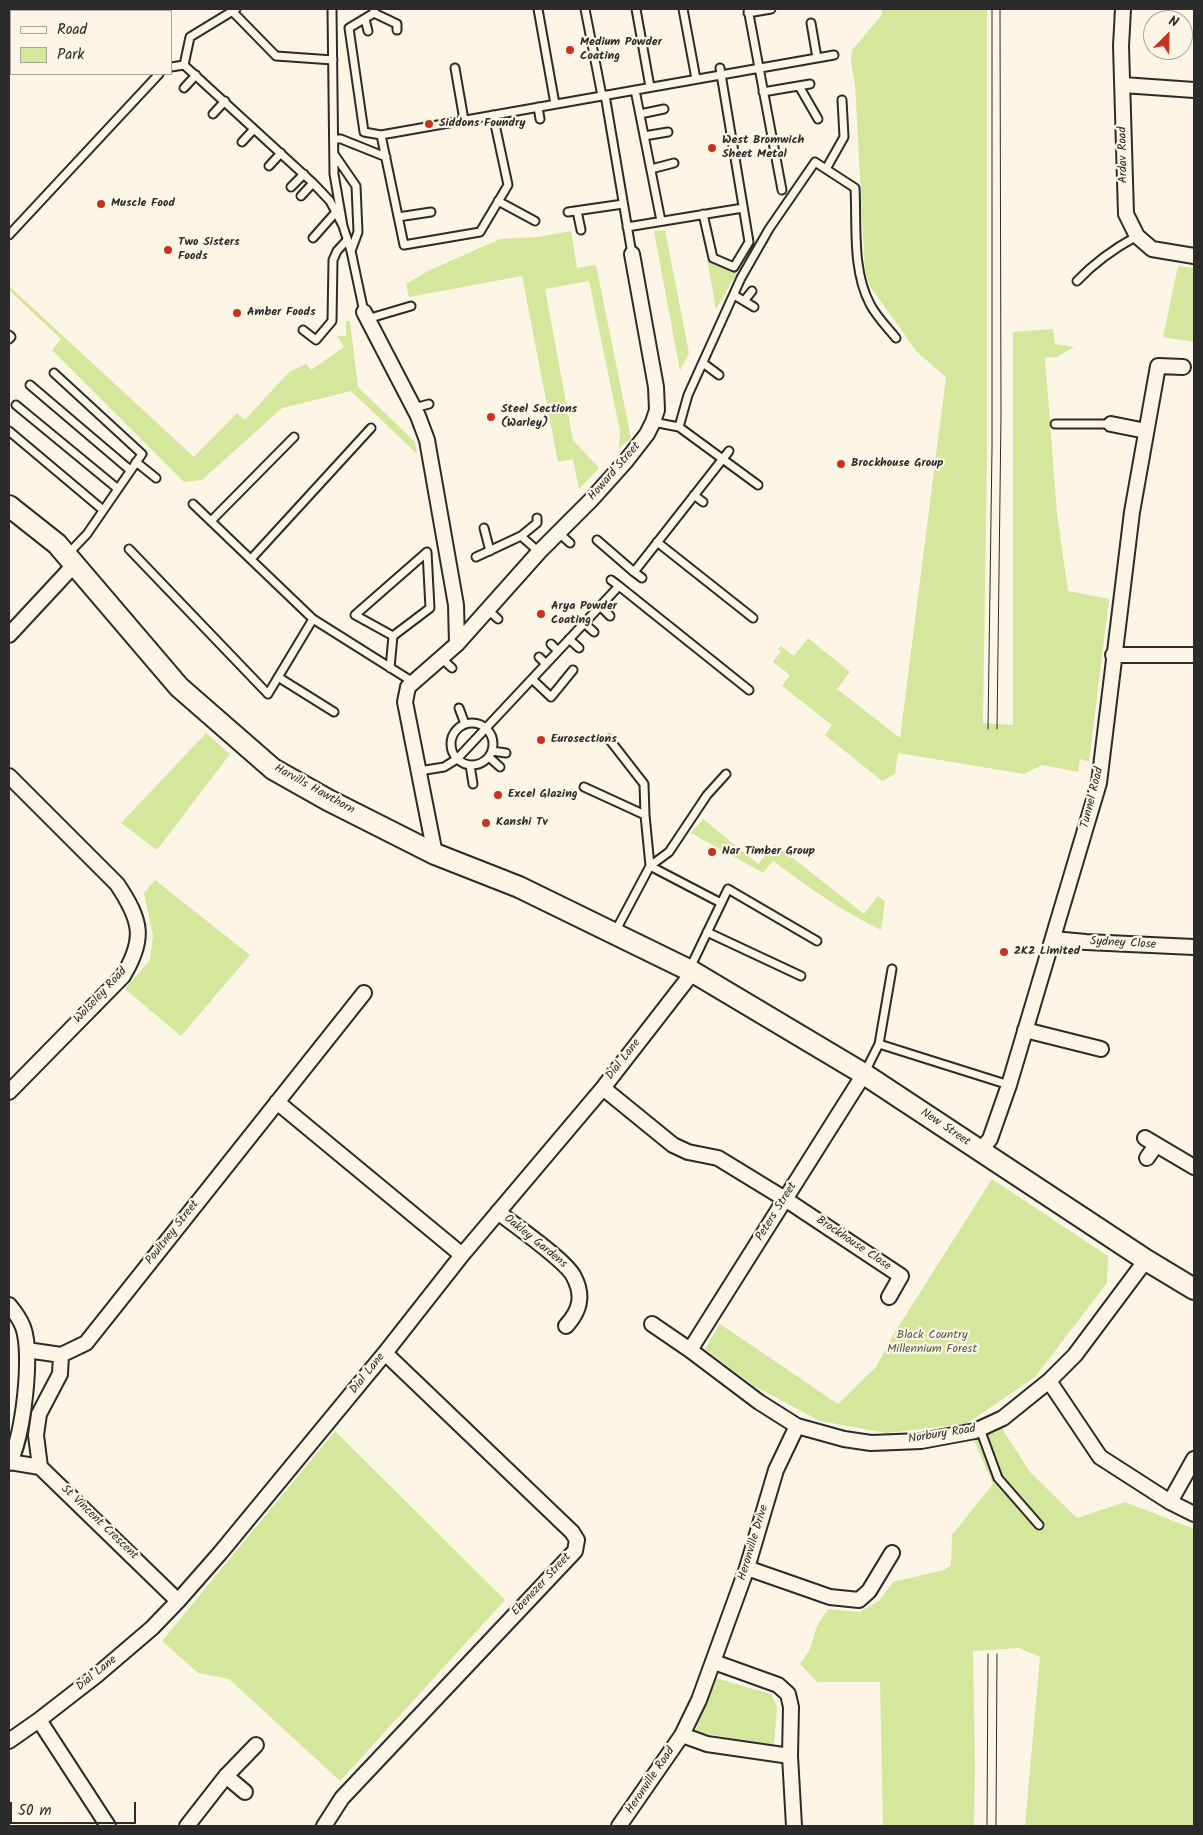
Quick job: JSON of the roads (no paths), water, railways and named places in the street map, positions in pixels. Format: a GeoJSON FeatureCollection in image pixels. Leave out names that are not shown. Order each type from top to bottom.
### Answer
{"type":"FeatureCollection","features":[{"type":"Feature","properties":{"kind":"street","name":"Ardav Road"},"geometry":{"type":"LineString","coordinates":[[1123,9],[1121,46],[1126,214],[1137,236],[1152,249],[1194,256]]}},
{"type":"Feature","properties":{"kind":"street"},"geometry":{"type":"LineString","coordinates":[[1123,85],[1194,90]]}},
{"type":"Feature","properties":{"kind":"street","name":"Howard Street"},"geometry":{"type":"LineString","coordinates":[[413,682],[493,614],[539,552],[626,461],[647,434],[657,410],[656,367],[632,254]]}},
{"type":"Feature","properties":{"kind":"street"},"geometry":{"type":"LineString","coordinates":[[365,316],[414,408],[427,440],[456,605],[457,644]]}},
{"type":"Feature","properties":{"kind":"street","name":"Tunnel Road"},"geometry":{"type":"LineString","coordinates":[[980,1151],[990,1139],[1009,1085],[1099,784],[1132,512],[1158,366],[1183,367]]}},
{"type":"Feature","properties":{"kind":"street"},"geometry":{"type":"LineString","coordinates":[[1111,424],[1146,431]]}},
{"type":"Feature","properties":{"kind":"street","name":"Harvills Hawthorn"},"geometry":{"type":"LineString","coordinates":[[9,506],[57,544],[179,687],[273,769],[328,800],[435,854],[519,887],[690,971]]}},
{"type":"Feature","properties":{"kind":"street"},"geometry":{"type":"LineString","coordinates":[[9,635],[71,559]]}},
{"type":"Feature","properties":{"kind":"street"},"geometry":{"type":"LineString","coordinates":[[1114,655],[1194,656]]}},
{"type":"Feature","properties":{"kind":"street"},"geometry":{"type":"LineString","coordinates":[[413,682],[408,687],[405,702],[435,854]]}},
{"type":"Feature","properties":{"kind":"street","name":"Wolseley Road"},"geometry":{"type":"LineString","coordinates":[[9,776],[117,884],[129,902],[137,921],[138,940],[134,958],[123,976],[9,1092]]}},
{"type":"Feature","properties":{"kind":"street","name":"Sydney Close"},"geometry":{"type":"LineString","coordinates":[[1053,938],[1086,942],[1194,947]]}},
{"type":"Feature","properties":{"kind":"street","name":"New Street"},"geometry":{"type":"LineString","coordinates":[[690,971],[864,1074],[1146,1260],[1194,1289]]}},
{"type":"Feature","properties":{"kind":"street","name":"Dial Lane"},"geometry":{"type":"LineString","coordinates":[[9,1741],[97,1675],[152,1628],[222,1552],[385,1353],[462,1255],[603,1088],[690,971]]}},
{"type":"Feature","properties":{"kind":"street","name":"Poultney Street"},"geometry":{"type":"LineString","coordinates":[[60,1355],[86,1343],[364,993]]}},
{"type":"Feature","properties":{"kind":"street"},"geometry":{"type":"LineString","coordinates":[[1025,1030],[1101,1049]]}},
{"type":"Feature","properties":{"kind":"street","name":"Peters Street"},"geometry":{"type":"LineString","coordinates":[[690,1350],[864,1074]]}},
{"type":"Feature","properties":{"kind":"street"},"geometry":{"type":"LineString","coordinates":[[603,1088],[673,1145],[688,1152],[718,1158],[785,1199]]}},
{"type":"Feature","properties":{"kind":"street"},"geometry":{"type":"LineString","coordinates":[[277,1102],[462,1255]]}},
{"type":"Feature","properties":{"kind":"street"},"geometry":{"type":"LineString","coordinates":[[1147,1158],[1150,1141],[1194,1167]]}},
{"type":"Feature","properties":{"kind":"street","name":"Brockhouse Close"},"geometry":{"type":"LineString","coordinates":[[785,1199],[901,1276],[890,1297]]}},
{"type":"Feature","properties":{"kind":"street","name":"Oakley Gardens"},"geometry":{"type":"LineString","coordinates":[[498,1212],[564,1264],[574,1276],[579,1292],[580,1307],[576,1316],[566,1326]]}},
{"type":"Feature","properties":{"kind":"street","name":"Norbury Road"},"geometry":{"type":"LineString","coordinates":[[652,1324],[759,1402],[797,1426],[844,1439],[871,1443],[921,1440],[980,1429],[1003,1418],[1049,1381],[1075,1355],[1146,1260]]}},
{"type":"Feature","properties":{"kind":"street"},"geometry":{"type":"LineString","coordinates":[[9,1304],[24,1328],[27,1350],[27,1378],[21,1422],[10,1463],[40,1467],[36,1435],[39,1414],[60,1374],[60,1355],[27,1350]]}},
{"type":"Feature","properties":{"kind":"street","name":"Ebenezer Street"},"geometry":{"type":"LineString","coordinates":[[324,1826],[342,1798],[574,1551],[577,1540],[572,1532],[385,1353]]}},
{"type":"Feature","properties":{"kind":"street"},"geometry":{"type":"LineString","coordinates":[[1049,1381],[1100,1457],[1170,1502],[1194,1514]]}},
{"type":"Feature","properties":{"kind":"street","name":"Heronville Drive"},"geometry":{"type":"LineString","coordinates":[[714,1662],[747,1568],[776,1470],[797,1426]]}},
{"type":"Feature","properties":{"kind":"street"},"geometry":{"type":"LineString","coordinates":[[1170,1502],[1194,1459]]}},
{"type":"Feature","properties":{"kind":"street","name":"St Vincent Crescent"},"geometry":{"type":"LineString","coordinates":[[40,1467],[178,1601]]}},
{"type":"Feature","properties":{"kind":"street"},"geometry":{"type":"LineString","coordinates":[[747,1568],[830,1597],[859,1600],[870,1591],[892,1553]]}},
{"type":"Feature","properties":{"kind":"street"},"geometry":{"type":"LineString","coordinates":[[714,1662],[778,1685],[788,1694],[794,1826]]}},
{"type":"Feature","properties":{"kind":"street","name":"Heronville Road"},"geometry":{"type":"LineString","coordinates":[[619,1826],[682,1735],[699,1700],[714,1662]]}},
{"type":"Feature","properties":{"kind":"street"},"geometry":{"type":"LineString","coordinates":[[39,1720],[108,1826]]}},
{"type":"Feature","properties":{"kind":"street","name":"Heronville Road"},"geometry":{"type":"LineString","coordinates":[[682,1735],[707,1744],[790,1756]]}},
{"type":"Feature","properties":{"kind":"street"},"geometry":{"type":"LineString","coordinates":[[187,1826],[226,1776],[256,1745]]}},
{"type":"Feature","properties":{"kind":"street"},"geometry":{"type":"LineString","coordinates":[[226,1776],[245,1792]]}},
{"type":"Feature","properties":{"kind":"lane"},"geometry":{"type":"LineString","coordinates":[[332,9],[334,174],[343,226],[351,251],[365,316],[411,306]]}},
{"type":"Feature","properties":{"kind":"lane"},"geometry":{"type":"LineString","coordinates":[[538,9],[555,104]]}},
{"type":"Feature","properties":{"kind":"lane"},"geometry":{"type":"LineString","coordinates":[[636,9],[650,87]]}},
{"type":"Feature","properties":{"kind":"lane"},"geometry":{"type":"LineString","coordinates":[[683,9],[696,79]]}},
{"type":"Feature","properties":{"kind":"lane"},"geometry":{"type":"LineString","coordinates":[[772,9],[748,11],[758,68],[768,107],[782,190]]}},
{"type":"Feature","properties":{"kind":"lane"},"geometry":{"type":"LineString","coordinates":[[184,65],[190,37],[234,10],[276,56],[333,60]]}},
{"type":"Feature","properties":{"kind":"lane"},"geometry":{"type":"LineString","coordinates":[[397,30],[396,24],[374,11],[350,28],[364,132],[381,135],[555,104],[580,96],[603,96],[615,90],[635,90],[674,80],[696,79],[721,72],[758,68],[834,55]]}},
{"type":"Feature","properties":{"kind":"lane"},"geometry":{"type":"LineString","coordinates":[[589,12],[632,254]]}},
{"type":"Feature","properties":{"kind":"lane"},"geometry":{"type":"LineString","coordinates":[[365,19],[368,31]]}},
{"type":"Feature","properties":{"kind":"lane"},"geometry":{"type":"LineString","coordinates":[[811,23],[817,58]]}},
{"type":"Feature","properties":{"kind":"lane"},"geometry":{"type":"LineString","coordinates":[[172,67],[184,65],[304,174],[330,201],[343,226]]}},
{"type":"Feature","properties":{"kind":"lane"},"geometry":{"type":"LineString","coordinates":[[455,68],[464,120]]}},
{"type":"Feature","properties":{"kind":"lane"},"geometry":{"type":"LineString","coordinates":[[703,214],[713,258],[734,267],[749,242],[729,145],[721,72]]}},
{"type":"Feature","properties":{"kind":"lane"},"geometry":{"type":"LineString","coordinates":[[9,235],[158,75]]}},
{"type":"Feature","properties":{"kind":"lane"},"geometry":{"type":"LineString","coordinates":[[184,88],[196,75]]}},
{"type":"Feature","properties":{"kind":"lane"},"geometry":{"type":"LineString","coordinates":[[763,92],[810,84]]}},
{"type":"Feature","properties":{"kind":"lane"},"geometry":{"type":"LineString","coordinates":[[799,86],[818,119]]}},
{"type":"Feature","properties":{"kind":"lane"},"geometry":{"type":"LineString","coordinates":[[635,90],[661,221]]}},
{"type":"Feature","properties":{"kind":"lane"},"geometry":{"type":"LineString","coordinates":[[826,169],[844,137],[842,100]]}},
{"type":"Feature","properties":{"kind":"lane"},"geometry":{"type":"LineString","coordinates":[[213,114],[225,101]]}},
{"type":"Feature","properties":{"kind":"lane"},"geometry":{"type":"LineString","coordinates":[[538,107],[540,119]]}},
{"type":"Feature","properties":{"kind":"lane"},"geometry":{"type":"LineString","coordinates":[[640,114],[664,109]]}},
{"type":"Feature","properties":{"kind":"lane"},"geometry":{"type":"LineString","coordinates":[[381,135],[404,245],[480,232],[508,185],[493,115]]}},
{"type":"Feature","properties":{"kind":"lane"},"geometry":{"type":"LineString","coordinates":[[242,142],[254,129]]}},
{"type":"Feature","properties":{"kind":"lane"},"geometry":{"type":"LineString","coordinates":[[107,130],[114,136]]}},
{"type":"Feature","properties":{"kind":"lane"},"geometry":{"type":"LineString","coordinates":[[644,136],[668,132]]}},
{"type":"Feature","properties":{"kind":"lane"},"geometry":{"type":"LineString","coordinates":[[334,138],[386,156]]}},
{"type":"Feature","properties":{"kind":"lane"},"geometry":{"type":"LineString","coordinates":[[269,166],[281,153]]}},
{"type":"Feature","properties":{"kind":"lane"},"geometry":{"type":"LineString","coordinates":[[334,153],[356,186],[358,232],[351,251]]}},
{"type":"Feature","properties":{"kind":"lane"},"geometry":{"type":"LineString","coordinates":[[679,427],[688,395],[734,294],[769,228],[815,162],[855,188],[858,266],[863,287],[870,305],[896,338]]}},
{"type":"Feature","properties":{"kind":"lane"},"geometry":{"type":"LineString","coordinates":[[651,169],[674,163]]}},
{"type":"Feature","properties":{"kind":"lane"},"geometry":{"type":"LineString","coordinates":[[292,187],[304,174]]}},
{"type":"Feature","properties":{"kind":"lane"},"geometry":{"type":"LineString","coordinates":[[301,196],[313,183]]}},
{"type":"Feature","properties":{"kind":"lane"},"geometry":{"type":"LineString","coordinates":[[498,201],[535,221]]}},
{"type":"Feature","properties":{"kind":"lane"},"geometry":{"type":"LineString","coordinates":[[568,212],[623,204]]}},
{"type":"Feature","properties":{"kind":"lane"},"geometry":{"type":"LineString","coordinates":[[627,227],[743,208]]}},
{"type":"Feature","properties":{"kind":"lane"},"geometry":{"type":"LineString","coordinates":[[577,211],[581,230]]}},
{"type":"Feature","properties":{"kind":"lane"},"geometry":{"type":"LineString","coordinates":[[313,238],[336,212]]}},
{"type":"Feature","properties":{"kind":"lane"},"geometry":{"type":"LineString","coordinates":[[398,217],[431,212]]}},
{"type":"Feature","properties":{"kind":"lane"},"geometry":{"type":"LineString","coordinates":[[778,216],[786,222]]}},
{"type":"Feature","properties":{"kind":"lane"},"geometry":{"type":"LineString","coordinates":[[681,218],[683,227]]}},
{"type":"Feature","properties":{"kind":"lane"},"geometry":{"type":"LineString","coordinates":[[1077,281],[1098,262],[1137,236]]}},
{"type":"Feature","properties":{"kind":"lane"},"geometry":{"type":"LineString","coordinates":[[303,330],[316,340],[332,321],[333,260],[337,251],[347,240]]}},
{"type":"Feature","properties":{"kind":"lane"},"geometry":{"type":"LineString","coordinates":[[744,301],[752,291]]}},
{"type":"Feature","properties":{"kind":"lane"},"geometry":{"type":"LineString","coordinates":[[734,294],[754,307]]}},
{"type":"Feature","properties":{"kind":"lane"},"geometry":{"type":"LineString","coordinates":[[9,335],[11,337],[9,339]]}},
{"type":"Feature","properties":{"kind":"lane"},"geometry":{"type":"LineString","coordinates":[[703,363],[719,375]]}},
{"type":"Feature","properties":{"kind":"lane"},"geometry":{"type":"LineString","coordinates":[[54,373],[142,454],[71,559]]}},
{"type":"Feature","properties":{"kind":"lane"},"geometry":{"type":"LineString","coordinates":[[30,385],[130,470]]}},
{"type":"Feature","properties":{"kind":"lane"},"geometry":{"type":"LineString","coordinates":[[414,408],[429,404]]}},
{"type":"Feature","properties":{"kind":"lane"},"geometry":{"type":"LineString","coordinates":[[16,405],[118,489]]}},
{"type":"Feature","properties":{"kind":"lane"},"geometry":{"type":"LineString","coordinates":[[653,422],[679,427],[758,484]]}},
{"type":"Feature","properties":{"kind":"lane"},"geometry":{"type":"LineString","coordinates":[[1055,424],[1111,424]]}},
{"type":"Feature","properties":{"kind":"lane"},"geometry":{"type":"LineString","coordinates":[[251,559],[371,428]]}},
{"type":"Feature","properties":{"kind":"lane"},"geometry":{"type":"LineString","coordinates":[[9,431],[104,510]]}},
{"type":"Feature","properties":{"kind":"lane"},"geometry":{"type":"LineString","coordinates":[[212,521],[294,437]]}},
{"type":"Feature","properties":{"kind":"lane"},"geometry":{"type":"LineString","coordinates":[[634,572],[728,450]]}},
{"type":"Feature","properties":{"kind":"lane"},"geometry":{"type":"LineString","coordinates":[[136,462],[156,478]]}},
{"type":"Feature","properties":{"kind":"lane"},"geometry":{"type":"LineString","coordinates":[[694,495],[703,502]]}},
{"type":"Feature","properties":{"kind":"lane"},"geometry":{"type":"LineString","coordinates":[[193,504],[313,619],[413,682]]}},
{"type":"Feature","properties":{"kind":"lane"},"geometry":{"type":"LineString","coordinates":[[476,557],[522,536],[537,523],[537,518]]}},
{"type":"Feature","properties":{"kind":"lane"},"geometry":{"type":"LineString","coordinates":[[484,528],[490,551]]}},
{"type":"Feature","properties":{"kind":"lane"},"geometry":{"type":"LineString","coordinates":[[559,533],[570,543]]}},
{"type":"Feature","properties":{"kind":"lane"},"geometry":{"type":"LineString","coordinates":[[522,536],[539,552]]}},
{"type":"Feature","properties":{"kind":"lane"},"geometry":{"type":"LineString","coordinates":[[597,540],[642,578]]}},
{"type":"Feature","properties":{"kind":"lane"},"geometry":{"type":"LineString","coordinates":[[657,542],[753,618]]}},
{"type":"Feature","properties":{"kind":"lane"},"geometry":{"type":"LineString","coordinates":[[129,549],[268,694],[313,619]]}},
{"type":"Feature","properties":{"kind":"lane"},"geometry":{"type":"LineString","coordinates":[[390,668],[393,636],[430,608],[427,552],[355,614],[393,636]]}},
{"type":"Feature","properties":{"kind":"lane"},"geometry":{"type":"LineString","coordinates":[[611,580],[748,690]]}},
{"type":"Feature","properties":{"kind":"lane"},"geometry":{"type":"LineString","coordinates":[[419,770],[444,767],[456,760],[619,586]]}},
{"type":"Feature","properties":{"kind":"lane"},"geometry":{"type":"LineString","coordinates":[[600,606],[610,616]]}},
{"type":"Feature","properties":{"kind":"lane"},"geometry":{"type":"LineString","coordinates":[[584,623],[594,632]]}},
{"type":"Feature","properties":{"kind":"lane"},"geometry":{"type":"LineString","coordinates":[[569,640],[579,648]]}},
{"type":"Feature","properties":{"kind":"lane"},"geometry":{"type":"LineString","coordinates":[[551,644],[558,651]]}},
{"type":"Feature","properties":{"kind":"lane"},"geometry":{"type":"LineString","coordinates":[[539,657],[546,664]]}},
{"type":"Feature","properties":{"kind":"lane"},"geometry":{"type":"LineString","coordinates":[[441,658],[452,668]]}},
{"type":"Feature","properties":{"kind":"lane"},"geometry":{"type":"LineString","coordinates":[[532,679],[551,696],[572,670]]}},
{"type":"Feature","properties":{"kind":"lane"},"geometry":{"type":"LineString","coordinates":[[278,677],[334,712]]}},
{"type":"Feature","properties":{"kind":"lane"},"geometry":{"type":"LineString","coordinates":[[512,700],[518,707]]}},
{"type":"Feature","properties":{"kind":"lane"},"geometry":{"type":"LineString","coordinates":[[459,708],[465,724]]}},
{"type":"Feature","properties":{"kind":"lane"},"geometry":{"type":"LineString","coordinates":[[503,710],[509,716]]}},
{"type":"Feature","properties":{"kind":"lane"},"geometry":{"type":"LineString","coordinates":[[500,767],[490,754],[492,738],[485,728],[478,724],[465,724],[454,732],[451,739],[450,746],[456,760],[470,765],[477,765],[490,754],[506,753]]}},
{"type":"Feature","properties":{"kind":"lane"},"geometry":{"type":"LineString","coordinates":[[609,739],[644,784],[650,866]]}},
{"type":"Feature","properties":{"kind":"lane"},"geometry":{"type":"LineString","coordinates":[[470,765],[473,784]]}},
{"type":"Feature","properties":{"kind":"lane"},"geometry":{"type":"LineString","coordinates":[[614,934],[650,866],[669,852],[707,794],[726,774]]}},
{"type":"Feature","properties":{"kind":"lane"},"geometry":{"type":"LineString","coordinates":[[584,787],[645,815]]}},
{"type":"Feature","properties":{"kind":"lane"},"geometry":{"type":"LineString","coordinates":[[650,866],[721,903]]}},
{"type":"Feature","properties":{"kind":"lane"},"geometry":{"type":"LineString","coordinates":[[690,971],[728,890],[817,941]]}},
{"type":"Feature","properties":{"kind":"lane"},"geometry":{"type":"LineString","coordinates":[[707,932],[801,976]]}},
{"type":"Feature","properties":{"kind":"lane"},"geometry":{"type":"LineString","coordinates":[[864,1074],[879,1044],[892,969]]}},
{"type":"Feature","properties":{"kind":"lane"},"geometry":{"type":"LineString","coordinates":[[879,1044],[1009,1085]]}},
{"type":"Feature","properties":{"kind":"lane"},"geometry":{"type":"LineString","coordinates":[[980,1429],[998,1478],[1039,1525]]}},
{"type":"Feature","properties":{"kind":"tram line"},"geometry":{"type":"LineString","coordinates":[[988,729],[992,448],[992,9]]}},
{"type":"Feature","properties":{"kind":"tram line"},"geometry":{"type":"LineString","coordinates":[[997,729],[1001,416],[1000,9]]}},
{"type":"Feature","properties":{"kind":"tram line"},"geometry":{"type":"LineString","coordinates":[[987,1826],[988,1654]]}},
{"type":"Feature","properties":{"kind":"tram line"},"geometry":{"type":"LineString","coordinates":[[996,1826],[997,1654]]}},
{"type":"Feature","properties":{"kind":"place","name":"Medium Powder Coating"},"geometry":{"type":"Point","coordinates":[570,50]}},
{"type":"Feature","properties":{"kind":"place","name":"Siddons Foundry"},"geometry":{"type":"Point","coordinates":[429,124]}},
{"type":"Feature","properties":{"kind":"place","name":"West Bromwich Sheet Metal"},"geometry":{"type":"Point","coordinates":[712,148]}},
{"type":"Feature","properties":{"kind":"place","name":"Muscle Food"},"geometry":{"type":"Point","coordinates":[101,204]}},
{"type":"Feature","properties":{"kind":"place","name":"Two Sisters Foods"},"geometry":{"type":"Point","coordinates":[168,250]}},
{"type":"Feature","properties":{"kind":"place","name":"Amber Foods"},"geometry":{"type":"Point","coordinates":[237,313]}},
{"type":"Feature","properties":{"kind":"place","name":"Steel Sections (Warley)"},"geometry":{"type":"Point","coordinates":[491,417]}},
{"type":"Feature","properties":{"kind":"place","name":"Brockhouse Group"},"geometry":{"type":"Point","coordinates":[841,464]}},
{"type":"Feature","properties":{"kind":"place","name":"Arya Powder Coating"},"geometry":{"type":"Point","coordinates":[541,614]}},
{"type":"Feature","properties":{"kind":"place","name":"Eurosections"},"geometry":{"type":"Point","coordinates":[541,740]}},
{"type":"Feature","properties":{"kind":"place","name":"Excel Glazing"},"geometry":{"type":"Point","coordinates":[498,795]}},
{"type":"Feature","properties":{"kind":"place","name":"Kanshi Tv"},"geometry":{"type":"Point","coordinates":[486,823]}},
{"type":"Feature","properties":{"kind":"place","name":"Nar Timber Group"},"geometry":{"type":"Point","coordinates":[712,852]}},
{"type":"Feature","properties":{"kind":"place","name":"2K2 Limited"},"geometry":{"type":"Point","coordinates":[1004,952]}},
{"type":"Feature","properties":{"kind":"park label","name":"Black Country Millennium Forest"},"geometry":{"type":"Point","coordinates":[932,1343]}}]}
